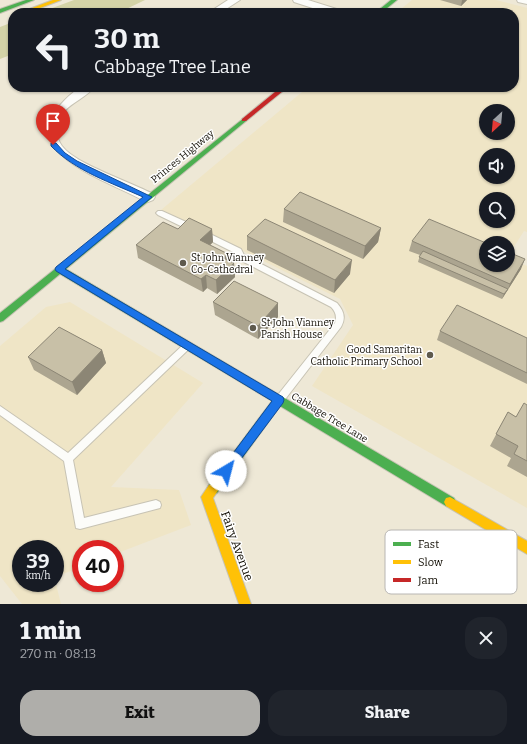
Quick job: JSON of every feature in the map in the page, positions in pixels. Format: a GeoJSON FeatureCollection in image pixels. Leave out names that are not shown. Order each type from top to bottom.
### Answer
{"type":"FeatureCollection","features":[{"type":"Feature","properties":{"kind":"main road"},"geometry":{"type":"LineString","coordinates":[[8,8],[31,0]]}},
{"type":"Feature","properties":{"kind":"main road"},"geometry":{"type":"LineString","coordinates":[[36,8],[58,0]]}},
{"type":"Feature","properties":{"kind":"main road"},"geometry":{"type":"LineString","coordinates":[[384,8],[394,0]]}},
{"type":"Feature","properties":{"kind":"main road","name":"Princes Highway"},"geometry":{"type":"LineString","coordinates":[[0,318],[279,92]]}},
{"type":"Feature","properties":{"kind":"main road","name":"Cabbage Tree Lane"},"geometry":{"type":"LineString","coordinates":[[59,269],[497,530]]}},
{"type":"Feature","properties":{"kind":"main road","name":"Fairy Avenue"},"geometry":{"type":"LineString","coordinates":[[245,604],[206,497],[279,400]]}},
{"type":"Feature","properties":{"kind":"main road","name":"Cabbage Tree Lane"},"geometry":{"type":"LineString","coordinates":[[517,542],[527,548]]}},
{"type":"Feature","properties":{"kind":"street"},"geometry":{"type":"LineString","coordinates":[[221,8],[235,0]]}},
{"type":"Feature","properties":{"kind":"street"},"geometry":{"type":"LineString","coordinates":[[298,0],[323,8]]}},
{"type":"Feature","properties":{"kind":"street"},"geometry":{"type":"LineString","coordinates":[[522,0],[527,1]]}},
{"type":"Feature","properties":{"kind":"street"},"geometry":{"type":"LineString","coordinates":[[80,92],[65,102],[55,114],[50,130],[53,145],[74,163],[148,197]]}},
{"type":"Feature","properties":{"kind":"lane"},"geometry":{"type":"LineString","coordinates":[[160,213],[238,251],[241,257],[334,305],[339,310],[340,320],[338,325],[279,400]]}},
{"type":"Feature","properties":{"kind":"lane"},"geometry":{"type":"LineString","coordinates":[[68,459],[188,346]]}},
{"type":"Feature","properties":{"kind":"lane"},"geometry":{"type":"LineString","coordinates":[[0,410],[68,459],[80,524],[156,505]]}},
{"type":"Feature","properties":{"kind":"shaded area","name":"Good Samaritan Catholic Primary School"},"geometry":{"type":"Polygon","coordinates":[[[412,0],[496,0],[527,8],[527,232],[524,231],[515,245],[515,236],[479,236],[479,272],[515,272],[515,261],[527,266],[527,508],[312,386],[353,325],[340,299],[161,210],[302,92],[519,92],[519,8],[402,8],[412,0]]]}},
{"type":"Feature","properties":{"kind":"shaded area"},"geometry":{"type":"Polygon","coordinates":[[[70,302],[203,383],[111,487],[179,490],[191,525],[124,551],[124,540],[72,540],[72,570],[64,574],[64,540],[12,540],[12,591],[0,576],[0,346],[46,307],[70,302]]]}},
{"type":"Feature","properties":{"kind":"shaded area"},"geometry":{"type":"Polygon","coordinates":[[[13,592],[58,592],[61,604],[22,604],[13,592]]]}},
{"type":"Feature","properties":{"kind":"green space"},"geometry":{"type":"Polygon","coordinates":[[[74,0],[145,0],[128,8],[52,8],[74,0]]]}},
{"type":"Feature","properties":{"kind":"green space"},"geometry":{"type":"Polygon","coordinates":[[[8,24],[8,56],[0,59],[0,27],[8,24]]]}},
{"type":"Feature","properties":{"kind":"building"},"geometry":{"type":"Polygon","coordinates":[[[300,192],[381,228],[365,246],[284,209],[300,192]]]}},
{"type":"Feature","properties":{"kind":"building","name":"St John Vianney Co-Cathedral"},"geometry":{"type":"Polygon","coordinates":[[[189,218],[212,229],[200,240],[228,254],[223,258],[234,263],[216,280],[206,275],[201,279],[136,245],[163,222],[178,229],[189,218]]]}},
{"type":"Feature","properties":{"kind":"building"},"geometry":{"type":"Polygon","coordinates":[[[265,219],[352,260],[335,280],[247,236],[265,219]]]}},
{"type":"Feature","properties":{"kind":"building"},"geometry":{"type":"Polygon","coordinates":[[[429,219],[479,240],[479,270],[412,241],[429,219]]]}},
{"type":"Feature","properties":{"kind":"building"},"geometry":{"type":"Polygon","coordinates":[[[423,251],[508,289],[504,294],[419,257],[423,251]]]}},
{"type":"Feature","properties":{"kind":"building"},"geometry":{"type":"Polygon","coordinates":[[[515,255],[525,259],[510,284],[483,272],[515,272],[515,255]]]}},
{"type":"Feature","properties":{"kind":"building"},"geometry":{"type":"Polygon","coordinates":[[[234,281],[278,303],[258,326],[213,302],[234,281]]]}},
{"type":"Feature","properties":{"kind":"building"},"geometry":{"type":"Polygon","coordinates":[[[457,305],[527,338],[527,373],[440,331],[457,305]]]}},
{"type":"Feature","properties":{"kind":"building"},"geometry":{"type":"Polygon","coordinates":[[[59,327],[102,350],[72,382],[28,357],[59,327]]]}},
{"type":"Feature","properties":{"kind":"building"},"geometry":{"type":"Polygon","coordinates":[[[524,403],[527,405],[527,461],[514,454],[518,446],[496,434],[508,412],[516,417],[524,403]]]}},
{"type":"Feature","properties":{"kind":"traffic: fast"},"geometry":{"type":"LineString","coordinates":[[8,8],[31,0]]}},
{"type":"Feature","properties":{"kind":"traffic: fast"},"geometry":{"type":"LineString","coordinates":[[384,8],[394,0]]}},
{"type":"Feature","properties":{"kind":"traffic: fast"},"geometry":{"type":"LineString","coordinates":[[0,11],[8,8]]}},
{"type":"Feature","properties":{"kind":"traffic: fast"},"geometry":{"type":"LineString","coordinates":[[0,318],[244,120]]}},
{"type":"Feature","properties":{"kind":"traffic: fast"},"geometry":{"type":"LineString","coordinates":[[59,269],[450,502]]}},
{"type":"Feature","properties":{"kind":"traffic: fast"},"geometry":{"type":"LineString","coordinates":[[213,489],[279,400]]}},
{"type":"Feature","properties":{"kind":"traffic: slow"},"geometry":{"type":"LineString","coordinates":[[36,8],[58,0]]}},
{"type":"Feature","properties":{"kind":"traffic: slow"},"geometry":{"type":"LineString","coordinates":[[213,489],[207,497],[245,604]]}},
{"type":"Feature","properties":{"kind":"traffic: slow"},"geometry":{"type":"LineString","coordinates":[[450,502],[497,530]]}},
{"type":"Feature","properties":{"kind":"traffic: slow"},"geometry":{"type":"LineString","coordinates":[[517,542],[527,548]]}},
{"type":"Feature","properties":{"kind":"traffic: jam"},"geometry":{"type":"LineString","coordinates":[[244,120],[279,92]]}},
{"type":"Feature","properties":{"kind":"place","name":"St John Vianney Co-Cathedral"},"geometry":{"type":"Point","coordinates":[183,263]}},
{"type":"Feature","properties":{"kind":"place","name":"St John Vianney Parish House"},"geometry":{"type":"Point","coordinates":[253,328]}},
{"type":"Feature","properties":{"kind":"place","name":"Good Samaritan Catholic Primary School"},"geometry":{"type":"Point","coordinates":[430,355]}},
{"type":"Feature","properties":{"kind":"route"},"geometry":{"type":"LineString","coordinates":[[53,145],[74,163],[148,197],[59,269],[279,400],[226,471]]}}]}
